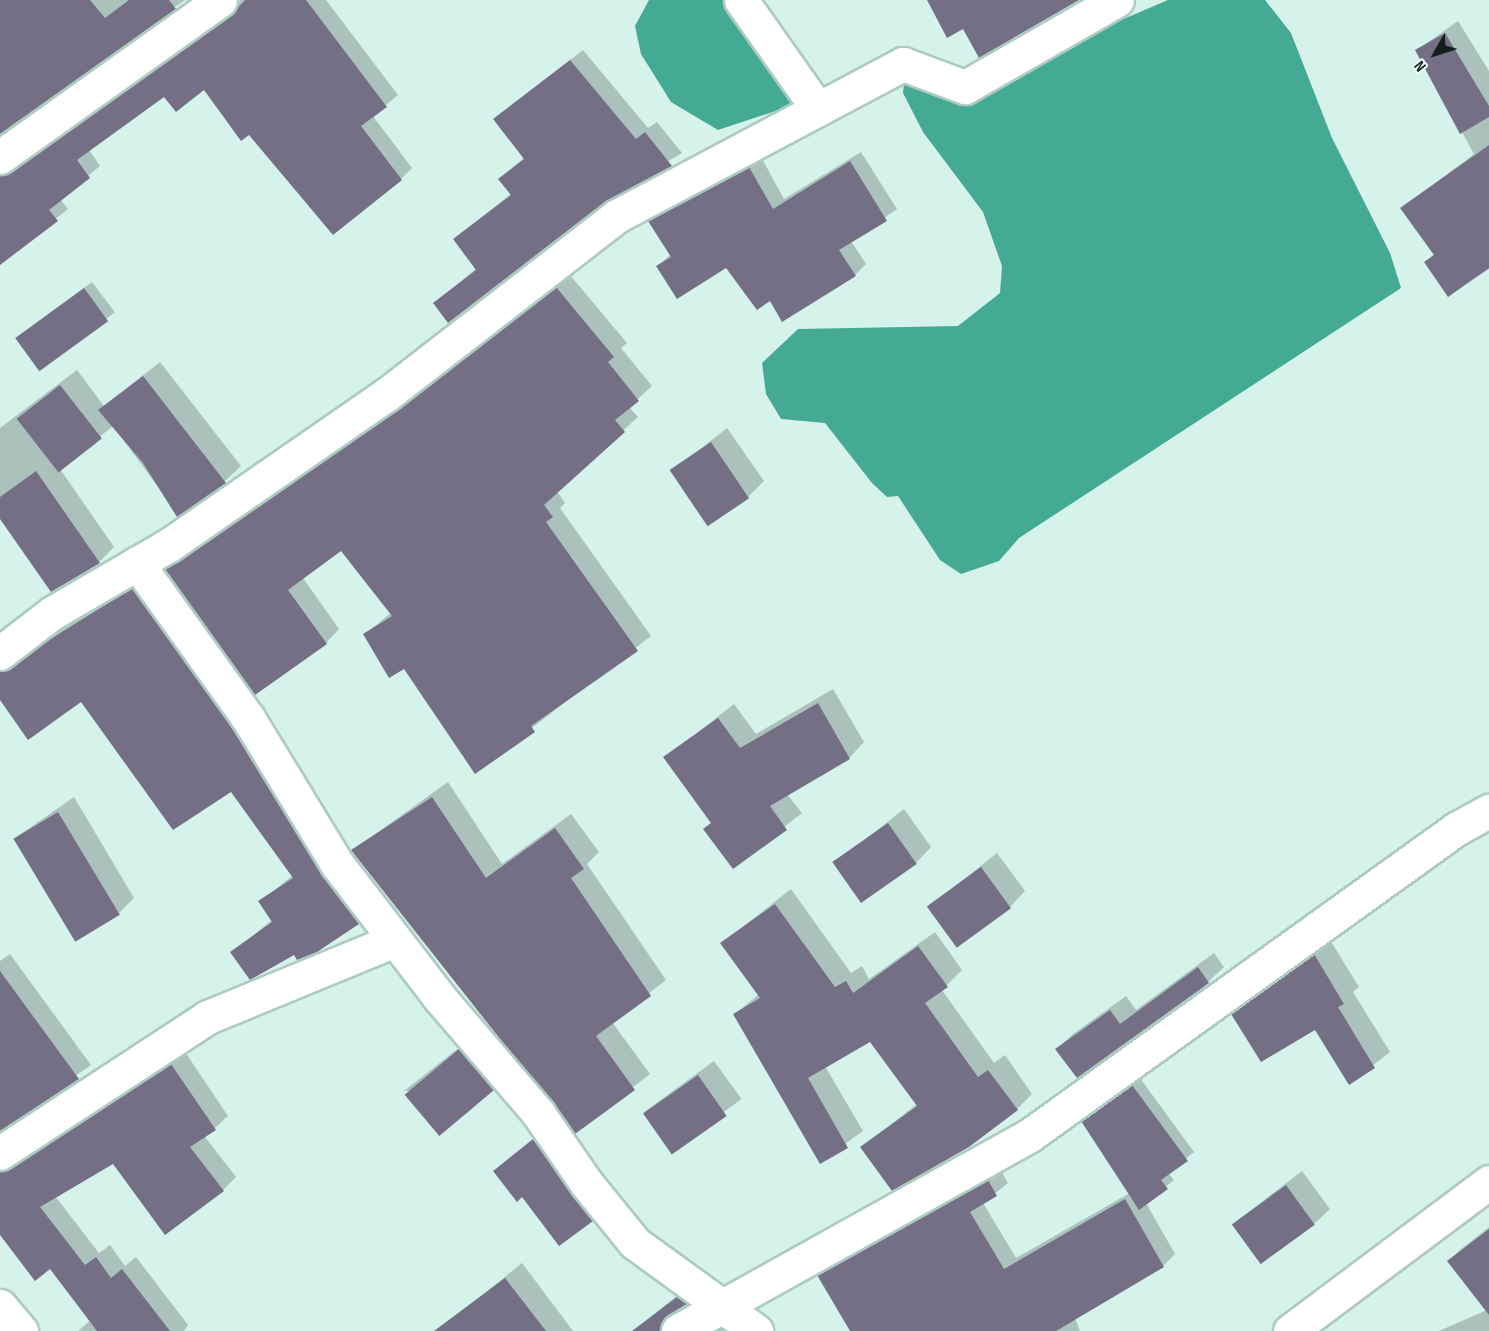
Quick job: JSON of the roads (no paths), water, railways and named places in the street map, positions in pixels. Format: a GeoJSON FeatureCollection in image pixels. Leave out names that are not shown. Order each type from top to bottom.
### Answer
{"type":"FeatureCollection","features":[{"type":"Feature","properties":{"kind":"street"},"geometry":{"type":"LineString","coordinates":[[0,157],[220,0]]}},
{"type":"Feature","properties":{"kind":"street"},"geometry":{"type":"LineString","coordinates":[[741,0],[818,109]]}},
{"type":"Feature","properties":{"kind":"street"},"geometry":{"type":"LineString","coordinates":[[0,654],[52,613],[137,563],[386,395],[617,216],[903,64],[965,87],[1117,0]]}},
{"type":"Feature","properties":{"kind":"street"},"geometry":{"type":"LineString","coordinates":[[137,563],[248,718],[337,864],[395,940],[538,1113],[635,1243],[721,1303],[756,1331]]}},
{"type":"Feature","properties":{"kind":"street"},"geometry":{"type":"LineString","coordinates":[[678,1331],[721,1303],[1030,1135],[1455,829],[1489,811]]}},
{"type":"Feature","properties":{"kind":"street"},"geometry":{"type":"LineString","coordinates":[[0,1153],[208,1017],[395,940]]}},
{"type":"Feature","properties":{"kind":"street"},"geometry":{"type":"LineString","coordinates":[[1290,1331],[1489,1182]]}},
{"type":"Feature","properties":{"kind":"street"},"geometry":{"type":"LineString","coordinates":[[0,1306],[21,1331]]}}]}
